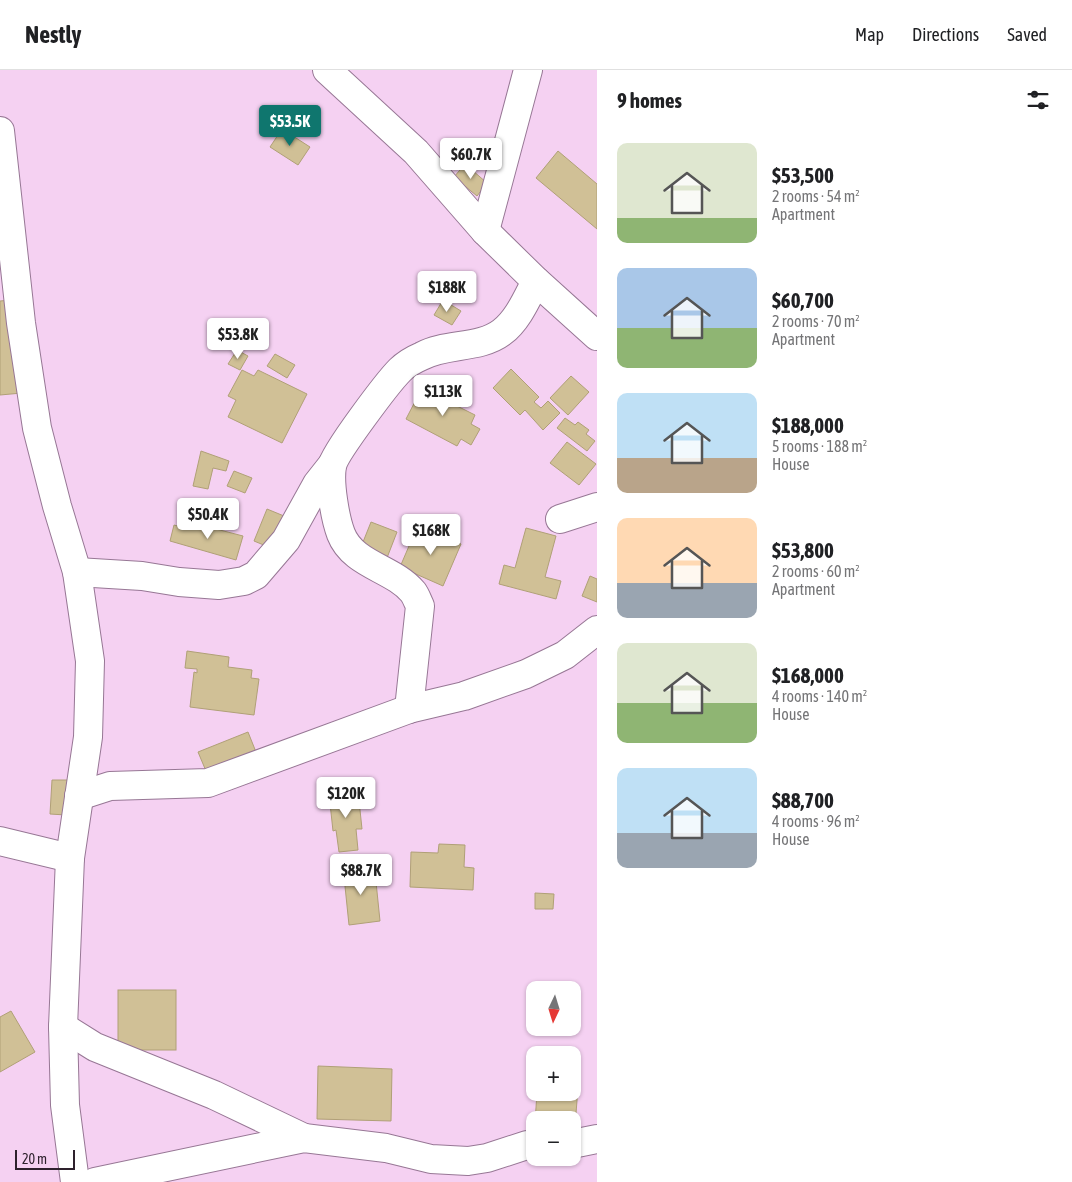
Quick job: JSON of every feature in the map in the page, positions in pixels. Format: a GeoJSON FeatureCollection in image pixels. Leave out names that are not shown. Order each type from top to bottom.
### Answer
{"type":"FeatureCollection","features":[{"type":"Feature","properties":{"kind":"street"},"geometry":{"type":"LineString","coordinates":[[327,70],[416,152],[486,231],[536,281],[597,336]]}},
{"type":"Feature","properties":{"kind":"street"},"geometry":{"type":"LineString","coordinates":[[486,231],[528,70]]}},
{"type":"Feature","properties":{"kind":"street"},"geometry":{"type":"LineString","coordinates":[[0,131],[21,323],[37,428],[57,506],[77,572],[90,661],[88,736],[70,858],[63,1027],[65,1105],[75,1182]]}},
{"type":"Feature","properties":{"kind":"street"},"geometry":{"type":"LineString","coordinates":[[77,572],[142,576],[179,582],[209,584],[244,581],[256,574],[286,540],[317,484],[332,465],[378,396],[401,369],[424,354],[486,340],[502,332],[517,315],[536,281]]}},
{"type":"Feature","properties":{"kind":"street"},"geometry":{"type":"LineString","coordinates":[[332,465],[332,490],[341,533],[348,547],[358,556],[394,577],[414,593],[420,606],[410,709]]}},
{"type":"Feature","properties":{"kind":"street"},"geometry":{"type":"LineString","coordinates":[[560,519],[597,507]]}},
{"type":"Feature","properties":{"kind":"street"},"geometry":{"type":"LineString","coordinates":[[79,796],[110,786],[208,783],[410,709],[464,696],[526,674],[564,655],[597,630]]}},
{"type":"Feature","properties":{"kind":"street"},"geometry":{"type":"LineString","coordinates":[[0,841],[70,858]]}},
{"type":"Feature","properties":{"kind":"street"},"geometry":{"type":"LineString","coordinates":[[63,1027],[95,1047],[214,1096],[304,1138],[386,1148],[431,1159],[468,1161],[487,1158],[526,1145]]}},
{"type":"Feature","properties":{"kind":"street"},"geometry":{"type":"LineString","coordinates":[[95,1182],[304,1138]]}},
{"type":"Feature","properties":{"kind":"street"},"geometry":{"type":"LineString","coordinates":[[581,1142],[597,1139]]}},
{"type":"Feature","properties":{"kind":"building"},"geometry":{"type":"Polygon","coordinates":[[[282,129],[310,147],[298,165],[270,147],[282,129]]]}},
{"type":"Feature","properties":{"kind":"building"},"geometry":{"type":"Polygon","coordinates":[[[558,151],[597,184],[597,229],[536,178],[558,151]]]}},
{"type":"Feature","properties":{"kind":"building"},"geometry":{"type":"Polygon","coordinates":[[[465,164],[487,183],[477,196],[454,177],[465,164]]]}},
{"type":"Feature","properties":{"kind":"building"},"geometry":{"type":"Polygon","coordinates":[[[11,300],[22,393],[0,395],[0,301],[11,300]]]}},
{"type":"Feature","properties":{"kind":"building"},"geometry":{"type":"Polygon","coordinates":[[[443,300],[461,311],[452,325],[434,315],[443,300]]]}},
{"type":"Feature","properties":{"kind":"building"},"geometry":{"type":"Polygon","coordinates":[[[237,350],[248,356],[240,370],[228,364],[237,350]]]}},
{"type":"Feature","properties":{"kind":"building"},"geometry":{"type":"Polygon","coordinates":[[[275,354],[295,365],[287,378],[267,366],[275,354]]]}},
{"type":"Feature","properties":{"kind":"building"},"geometry":{"type":"Polygon","coordinates":[[[511,369],[539,397],[534,402],[541,408],[548,401],[560,413],[543,430],[525,410],[520,415],[493,388],[511,369]]]}},
{"type":"Feature","properties":{"kind":"building"},"geometry":{"type":"Polygon","coordinates":[[[242,370],[254,376],[258,370],[307,394],[282,443],[228,417],[236,400],[228,396],[242,370]]]}},
{"type":"Feature","properties":{"kind":"building"},"geometry":{"type":"Polygon","coordinates":[[[571,376],[589,392],[568,415],[550,398],[571,376]]]}},
{"type":"Feature","properties":{"kind":"building"},"geometry":{"type":"Polygon","coordinates":[[[432,385],[460,400],[457,406],[475,415],[471,424],[480,429],[471,445],[461,439],[457,446],[406,419],[421,390],[428,394],[432,385]]]}},
{"type":"Feature","properties":{"kind":"building"},"geometry":{"type":"Polygon","coordinates":[[[565,418],[575,425],[578,422],[589,430],[586,434],[595,441],[587,451],[557,428],[565,418]]]}},
{"type":"Feature","properties":{"kind":"building"},"geometry":{"type":"Polygon","coordinates":[[[567,442],[596,464],[579,485],[550,463],[567,442]]]}},
{"type":"Feature","properties":{"kind":"building"},"geometry":{"type":"Polygon","coordinates":[[[201,451],[229,461],[226,471],[213,468],[208,489],[193,486],[201,451]]]}},
{"type":"Feature","properties":{"kind":"building"},"geometry":{"type":"Polygon","coordinates":[[[234,471],[252,478],[245,493],[227,486],[234,471]]]}},
{"type":"Feature","properties":{"kind":"building"},"geometry":{"type":"Polygon","coordinates":[[[267,509],[284,516],[271,548],[254,541],[267,509]]]}},
{"type":"Feature","properties":{"kind":"building"},"geometry":{"type":"Polygon","coordinates":[[[189,522],[243,536],[236,560],[170,541],[174,525],[188,529],[189,522]]]}},
{"type":"Feature","properties":{"kind":"building"},"geometry":{"type":"Polygon","coordinates":[[[371,522],[397,532],[385,563],[359,552],[371,522]]]}},
{"type":"Feature","properties":{"kind":"building"},"geometry":{"type":"Polygon","coordinates":[[[418,525],[461,544],[443,586],[400,567],[418,525]]]}},
{"type":"Feature","properties":{"kind":"building"},"geometry":{"type":"Polygon","coordinates":[[[526,528],[556,536],[545,577],[561,581],[556,599],[499,584],[504,565],[515,568],[526,528]]]}},
{"type":"Feature","properties":{"kind":"building"},"geometry":{"type":"Polygon","coordinates":[[[590,576],[597,579],[597,602],[582,596],[590,576]]]}},
{"type":"Feature","properties":{"kind":"building"},"geometry":{"type":"Polygon","coordinates":[[[187,651],[229,657],[228,667],[252,670],[251,678],[259,679],[254,715],[190,707],[194,672],[197,673],[197,669],[185,668],[187,651]]]}},
{"type":"Feature","properties":{"kind":"building"},"geometry":{"type":"Polygon","coordinates":[[[248,732],[256,752],[206,771],[198,752],[248,732]]]}},
{"type":"Feature","properties":{"kind":"building"},"geometry":{"type":"Polygon","coordinates":[[[52,780],[68,780],[66,815],[50,814],[52,780]]]}},
{"type":"Feature","properties":{"kind":"building"},"geometry":{"type":"Polygon","coordinates":[[[358,791],[362,829],[356,829],[358,850],[339,852],[336,830],[333,831],[329,794],[358,791]]]}},
{"type":"Feature","properties":{"kind":"building"},"geometry":{"type":"Polygon","coordinates":[[[439,844],[465,845],[464,867],[474,868],[473,890],[410,887],[411,852],[438,853],[439,844]]]}},
{"type":"Feature","properties":{"kind":"building"},"geometry":{"type":"Polygon","coordinates":[[[357,865],[358,874],[375,872],[380,921],[349,925],[343,867],[357,865]]]}},
{"type":"Feature","properties":{"kind":"building"},"geometry":{"type":"Polygon","coordinates":[[[535,893],[554,894],[553,909],[535,909],[535,893]]]}},
{"type":"Feature","properties":{"kind":"building"},"geometry":{"type":"Polygon","coordinates":[[[118,990],[176,990],[176,1050],[118,1050],[118,990]]]}},
{"type":"Feature","properties":{"kind":"building"},"geometry":{"type":"Polygon","coordinates":[[[11,1011],[35,1052],[0,1072],[0,1017],[11,1011]]]}},
{"type":"Feature","properties":{"kind":"building"},"geometry":{"type":"Polygon","coordinates":[[[318,1066],[392,1069],[391,1121],[317,1119],[318,1066]]]}},
{"type":"Feature","properties":{"kind":"building"},"geometry":{"type":"Polygon","coordinates":[[[536,1101],[577,1101],[576,1111],[536,1111],[536,1101]]]}}]}
